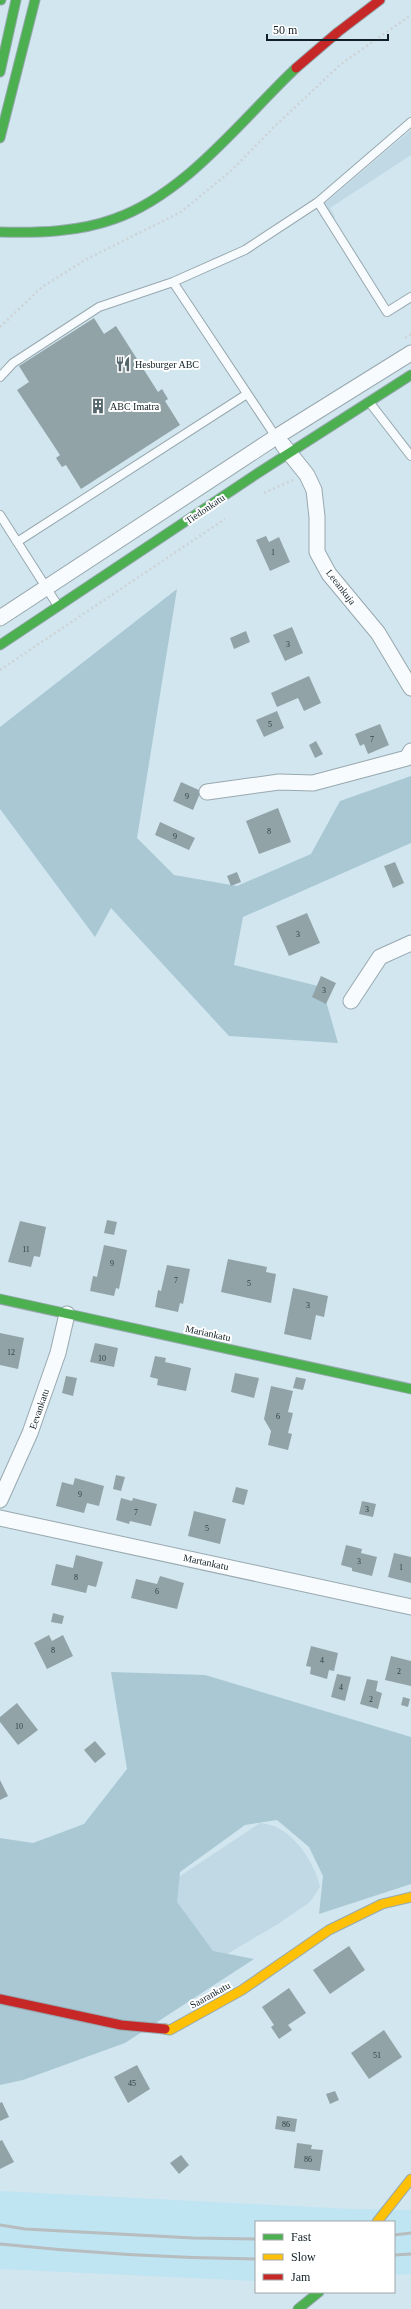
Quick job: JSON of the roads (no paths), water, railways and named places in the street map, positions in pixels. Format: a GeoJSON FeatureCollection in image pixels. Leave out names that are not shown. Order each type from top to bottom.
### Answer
{"type":"FeatureCollection","features":[{"type":"Feature","properties":{"kind":"main road"},"geometry":{"type":"LineString","coordinates":[[0,72],[16,0]]}},
{"type":"Feature","properties":{"kind":"main road"},"geometry":{"type":"LineString","coordinates":[[0,138],[16,80],[35,0]]}},
{"type":"Feature","properties":{"kind":"main road"},"geometry":{"type":"LineString","coordinates":[[0,232],[37,233],[70,230],[112,220],[150,201],[181,182],[214,153],[272,90],[318,49],[380,0]]}},
{"type":"Feature","properties":{"kind":"main road","name":"Tiedonkatu"},"geometry":{"type":"LineString","coordinates":[[0,645],[289,453],[411,375]]}},
{"type":"Feature","properties":{"kind":"main road","name":"Mariankatu"},"geometry":{"type":"LineString","coordinates":[[0,1299],[411,1389]]}},
{"type":"Feature","properties":{"kind":"main road","name":"Saarankatu"},"geometry":{"type":"LineString","coordinates":[[0,1999],[121,2025],[170,2030],[242,1990],[329,1930],[382,1904],[411,1897]]}},
{"type":"Feature","properties":{"kind":"main road"},"geometry":{"type":"LineString","coordinates":[[378,2221],[411,2179]]}},
{"type":"Feature","properties":{"kind":"main road"},"geometry":{"type":"LineString","coordinates":[[298,2309],[318,2293]]}},
{"type":"Feature","properties":{"kind":"street","name":"Tiedonkatu"},"geometry":{"type":"LineString","coordinates":[[0,618],[276,437],[411,353]]}},
{"type":"Feature","properties":{"kind":"street","name":"Leeankuja"},"geometry":{"type":"LineString","coordinates":[[276,437],[307,475],[314,490],[317,517],[316,552],[329,574],[378,633],[411,688]]}},
{"type":"Feature","properties":{"kind":"street"},"geometry":{"type":"LineString","coordinates":[[207,792],[279,782],[313,783],[407,758],[411,751]]}},
{"type":"Feature","properties":{"kind":"street"},"geometry":{"type":"LineString","coordinates":[[351,1001],[380,957],[411,943]]}},
{"type":"Feature","properties":{"kind":"street","name":"Eevankatu"},"geometry":{"type":"LineString","coordinates":[[0,1500],[30,1433],[58,1353],[67,1314]]}},
{"type":"Feature","properties":{"kind":"street","name":"Martankatu"},"geometry":{"type":"LineString","coordinates":[[0,1518],[411,1607]]}},
{"type":"Feature","properties":{"kind":"lane"},"geometry":{"type":"LineString","coordinates":[[0,377],[13,363],[99,308],[174,282],[245,250],[318,202],[411,122]]}},
{"type":"Feature","properties":{"kind":"lane"},"geometry":{"type":"LineString","coordinates":[[318,202],[387,312],[411,297]]}},
{"type":"Feature","properties":{"kind":"lane"},"geometry":{"type":"LineString","coordinates":[[174,282],[276,437]]}},
{"type":"Feature","properties":{"kind":"lane"},"geometry":{"type":"LineString","coordinates":[[17,542],[247,394]]}},
{"type":"Feature","properties":{"kind":"lane"},"geometry":{"type":"LineString","coordinates":[[369,401],[411,456]]}},
{"type":"Feature","properties":{"kind":"lane"},"geometry":{"type":"LineString","coordinates":[[0,516],[59,607]]}},
{"type":"Feature","properties":{"kind":"railway"},"geometry":{"type":"LineString","coordinates":[[0,2225],[25,2229],[193,2238],[255,2239]]}},
{"type":"Feature","properties":{"kind":"railway"},"geometry":{"type":"LineString","coordinates":[[395,2235],[411,2233]]}},
{"type":"Feature","properties":{"kind":"railway"},"geometry":{"type":"LineString","coordinates":[[0,2244],[64,2250],[192,2258],[255,2259]]}},
{"type":"Feature","properties":{"kind":"railway"},"geometry":{"type":"LineString","coordinates":[[395,2255],[411,2254]]}},
{"type":"Feature","properties":{"kind":"place","name":"Hesburger ABC"},"geometry":{"type":"Point","coordinates":[123,364]}},
{"type":"Feature","properties":{"kind":"place","name":"ABC Imatra"},"geometry":{"type":"Point","coordinates":[98,406]}}]}
